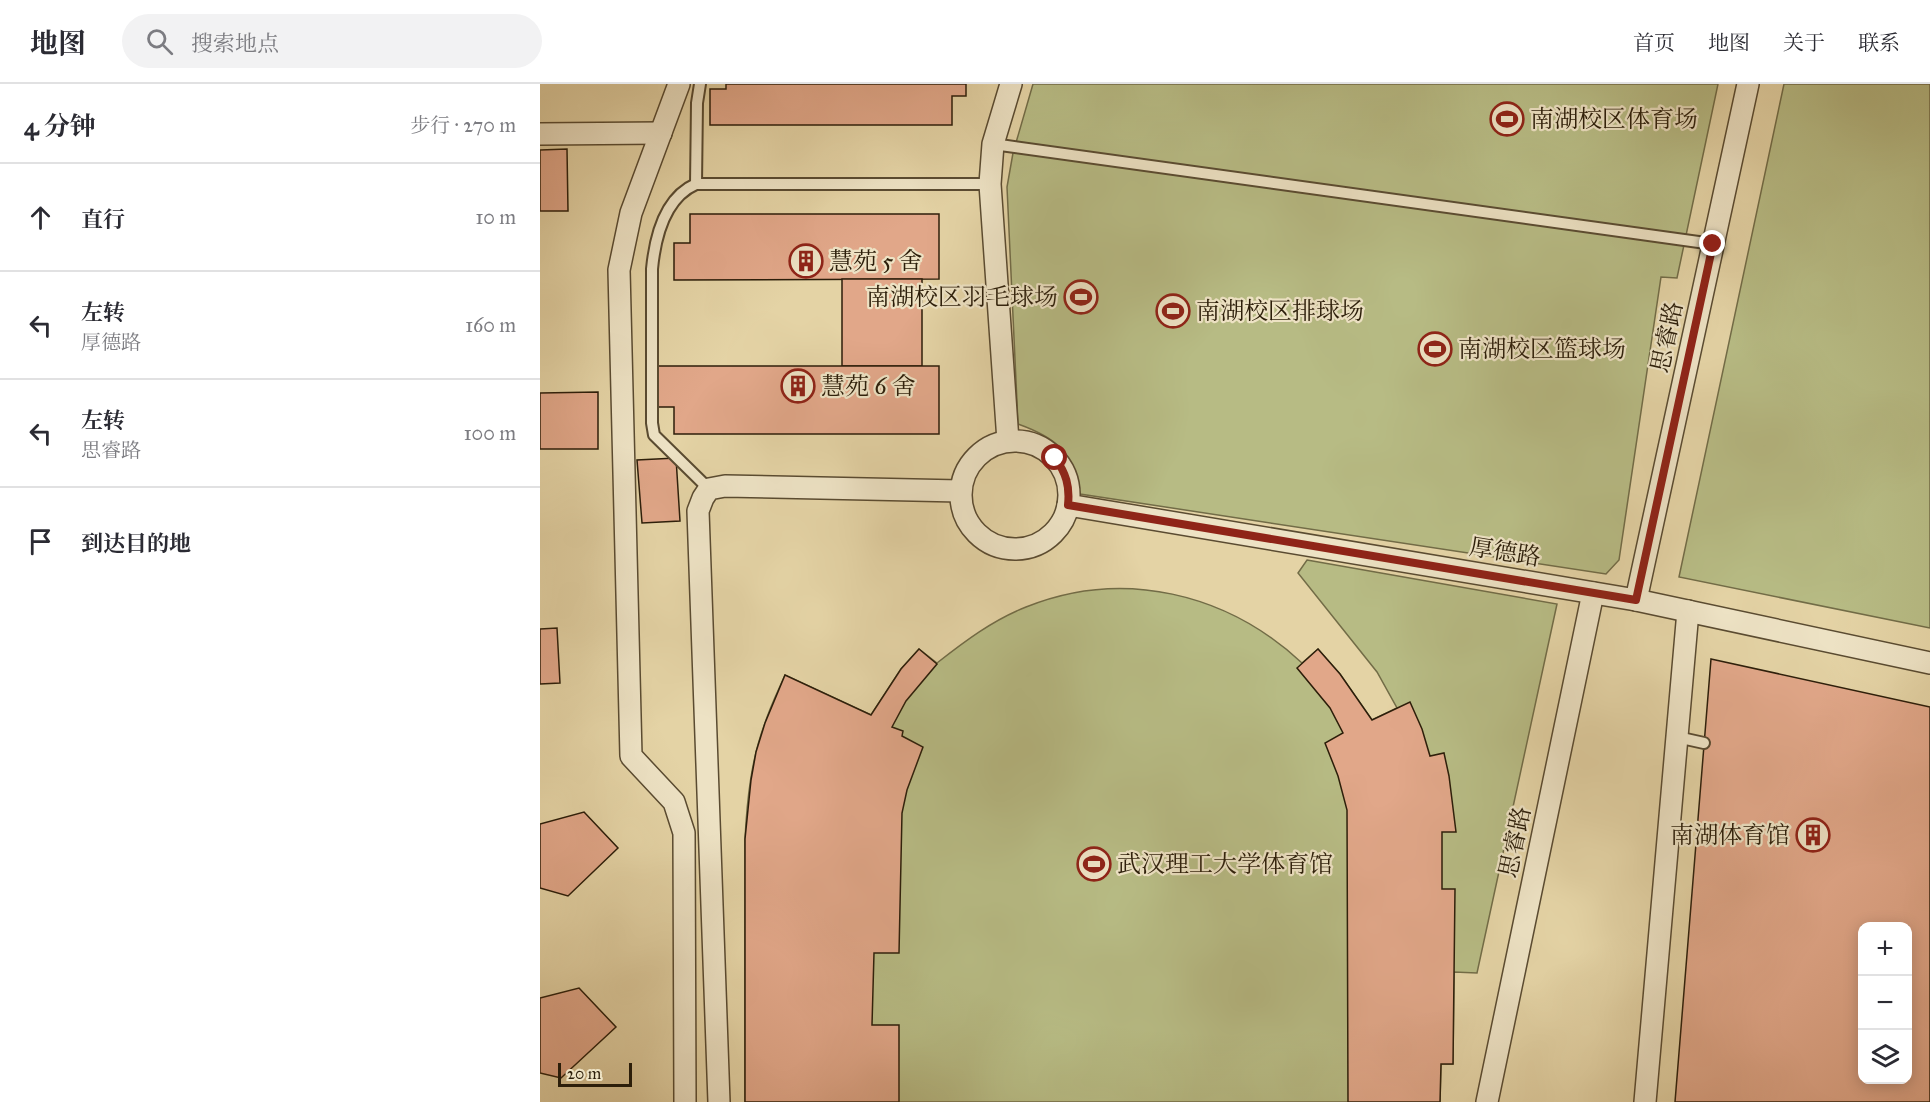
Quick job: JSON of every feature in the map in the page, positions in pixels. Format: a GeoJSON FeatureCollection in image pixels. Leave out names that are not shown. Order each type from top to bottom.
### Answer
{"type":"FeatureCollection","features":[{"type":"Feature","properties":{"kind":"street"},"geometry":{"type":"LineString","coordinates":[[679,84],[631,213],[619,270],[631,756],[674,802],[684,833],[685,1102]]}},
{"type":"Feature","properties":{"kind":"street"},"geometry":{"type":"LineString","coordinates":[[1008,441],[990,184],[993,144],[1011,84]]}},
{"type":"Feature","properties":{"kind":"street","name":"思睿路"},"geometry":{"type":"LineString","coordinates":[[1636,600],[1748,84]]}},
{"type":"Feature","properties":{"kind":"street"},"geometry":{"type":"LineString","coordinates":[[540,134],[661,133]]}},
{"type":"Feature","properties":{"kind":"street"},"geometry":{"type":"LineString","coordinates":[[1021,440],[1045,449],[1062,468],[1070,493],[1064,518],[1057,530],[1047,539],[1021,549],[1008,549],[982,538],[965,517],[961,504],[960,490],[968,467],[975,457],[985,449],[1008,441],[1021,440]]}},
{"type":"Feature","properties":{"kind":"street"},"geometry":{"type":"LineString","coordinates":[[719,1102],[698,511],[703,498],[709,489],[725,486],[960,490]]}},
{"type":"Feature","properties":{"kind":"street","name":"厚德路"},"geometry":{"type":"LineString","coordinates":[[1068,505],[1636,600],[1930,663]]}},
{"type":"Feature","properties":{"kind":"street","name":"思睿路"},"geometry":{"type":"LineString","coordinates":[[1487,1102],[1593,593]]}},
{"type":"Feature","properties":{"kind":"street"},"geometry":{"type":"LineString","coordinates":[[1645,1102],[1688,611]]}},
{"type":"Feature","properties":{"kind":"lane"},"geometry":{"type":"LineString","coordinates":[[696,184],[697,103],[700,84]]}},
{"type":"Feature","properties":{"kind":"lane"},"geometry":{"type":"LineString","coordinates":[[993,144],[1713,244]]}},
{"type":"Feature","properties":{"kind":"lane"},"geometry":{"type":"LineString","coordinates":[[709,489],[654,435],[652,423],[654,245],[659,229],[676,199],[687,188],[696,184],[990,184]]}},
{"type":"Feature","properties":{"kind":"lane"},"geometry":{"type":"LineString","coordinates":[[1677,737],[1704,742]]}},
{"type":"Feature","properties":{"kind":"green space"},"geometry":{"type":"Polygon","coordinates":[[[1033,84],[1718,84],[1677,278],[1661,277],[1619,560],[1606,574],[1080,494],[1073,467],[1061,448],[1043,435],[1018,424],[1007,187],[1013,153],[1033,84]]]}},
{"type":"Feature","properties":{"kind":"green space"},"geometry":{"type":"Polygon","coordinates":[[[1784,84],[1930,84],[1930,628],[1679,577],[1784,84]]]}},
{"type":"Feature","properties":{"kind":"green space","name":"武汉理工大学体育馆"},"geometry":{"type":"Polygon","coordinates":[[[1307,560],[1557,604],[1477,973],[1454,972],[1453,1064],[1441,1064],[1440,1102],[745,1102],[745,839],[747,810],[750,780],[760,737],[785,675],[871,715],[901,669],[919,649],[937,663],[991,625],[1026,607],[1063,595],[1100,589],[1136,589],[1172,594],[1207,604],[1241,619],[1273,639],[1302,663],[1318,649],[1340,674],[1372,720],[1397,708],[1377,672],[1298,573],[1307,560]]]}},
{"type":"Feature","properties":{"kind":"building"},"geometry":{"type":"Polygon","coordinates":[[[726,84],[966,84],[966,96],[952,96],[952,125],[710,125],[710,89],[726,89],[726,84]]]}},
{"type":"Feature","properties":{"kind":"building"},"geometry":{"type":"Polygon","coordinates":[[[567,149],[568,211],[540,211],[540,150],[567,149]]]}},
{"type":"Feature","properties":{"kind":"building","name":"慧苑 5 舍"},"geometry":{"type":"Polygon","coordinates":[[[690,214],[939,214],[939,279],[674,280],[674,243],[690,243],[690,214]]]}},
{"type":"Feature","properties":{"kind":"building"},"geometry":{"type":"Polygon","coordinates":[[[842,279],[922,279],[922,366],[842,366],[842,279]]]}},
{"type":"Feature","properties":{"kind":"building","name":"慧苑 6 舍"},"geometry":{"type":"Polygon","coordinates":[[[657,366],[939,366],[939,434],[674,434],[674,407],[657,407],[657,366]]]}},
{"type":"Feature","properties":{"kind":"building"},"geometry":{"type":"Polygon","coordinates":[[[598,392],[598,449],[540,449],[540,393],[598,392]]]}},
{"type":"Feature","properties":{"kind":"building"},"geometry":{"type":"Polygon","coordinates":[[[676,458],[680,521],[642,523],[637,460],[676,458]]]}},
{"type":"Feature","properties":{"kind":"building"},"geometry":{"type":"Polygon","coordinates":[[[557,628],[560,683],[540,684],[540,629],[557,628]]]}},
{"type":"Feature","properties":{"kind":"building"},"geometry":{"type":"Polygon","coordinates":[[[919,649],[937,664],[906,701],[892,727],[903,731],[902,736],[923,747],[907,790],[902,813],[899,953],[874,953],[872,1025],[899,1025],[899,1102],[745,1102],[745,839],[751,780],[756,752],[765,723],[785,675],[871,715],[901,669],[919,649]]]}},
{"type":"Feature","properties":{"kind":"building"},"geometry":{"type":"Polygon","coordinates":[[[1318,649],[1340,674],[1372,720],[1410,702],[1422,729],[1430,756],[1444,753],[1456,832],[1442,832],[1442,889],[1455,889],[1453,1064],[1441,1064],[1440,1102],[1348,1102],[1347,810],[1338,776],[1325,743],[1343,733],[1330,708],[1297,668],[1318,649]]]}},
{"type":"Feature","properties":{"kind":"building","name":"南湖体育馆"},"geometry":{"type":"Polygon","coordinates":[[[1711,659],[1930,707],[1930,1102],[1675,1102],[1711,659]]]}},
{"type":"Feature","properties":{"kind":"building"},"geometry":{"type":"Polygon","coordinates":[[[584,812],[618,848],[568,896],[540,888],[540,824],[584,812]]]}},
{"type":"Feature","properties":{"kind":"building"},"geometry":{"type":"Polygon","coordinates":[[[579,988],[616,1027],[561,1078],[540,1073],[540,998],[579,988]]]}},
{"type":"Feature","properties":{"kind":"place","name":"南湖校区体育场"},"geometry":{"type":"Point","coordinates":[1507,119]}},
{"type":"Feature","properties":{"kind":"place","name":"慧苑 5 舍"},"geometry":{"type":"Point","coordinates":[806,261]}},
{"type":"Feature","properties":{"kind":"place","name":"南湖校区羽毛球场"},"geometry":{"type":"Point","coordinates":[1081,297]}},
{"type":"Feature","properties":{"kind":"place","name":"南湖校区排球场"},"geometry":{"type":"Point","coordinates":[1173,311]}},
{"type":"Feature","properties":{"kind":"place","name":"南湖校区篮球场"},"geometry":{"type":"Point","coordinates":[1435,349]}},
{"type":"Feature","properties":{"kind":"place","name":"慧苑 6 舍"},"geometry":{"type":"Point","coordinates":[798,386]}},
{"type":"Feature","properties":{"kind":"place","name":"南湖体育馆"},"geometry":{"type":"Point","coordinates":[1813,835]}},
{"type":"Feature","properties":{"kind":"place","name":"武汉理工大学体育馆"},"geometry":{"type":"Point","coordinates":[1094,864]}},
{"type":"Feature","properties":{"kind":"route"},"geometry":{"type":"LineString","coordinates":[[1055,458],[1067,480],[1070,493],[1068,505],[1636,600],[1713,244]]}}]}
